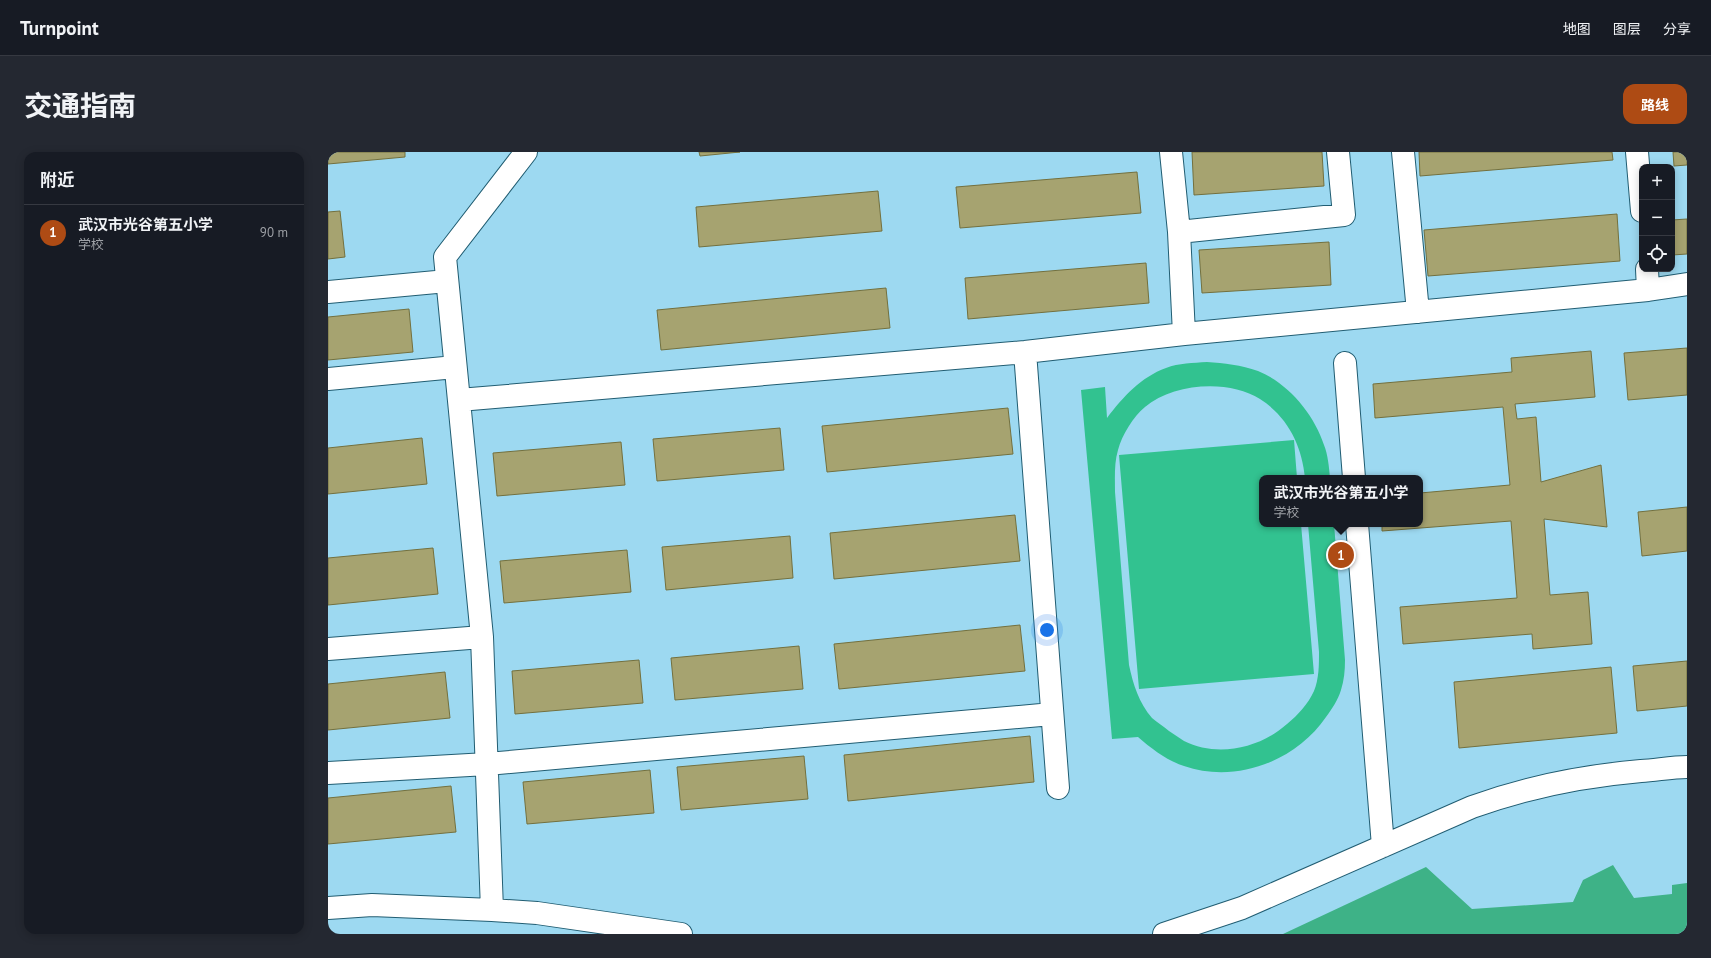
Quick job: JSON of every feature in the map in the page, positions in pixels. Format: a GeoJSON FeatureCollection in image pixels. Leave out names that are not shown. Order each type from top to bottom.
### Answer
{"type":"FeatureCollection","features":[{"type":"Feature","properties":{"kind":"street"},"geometry":{"type":"LineString","coordinates":[[492,910],[482,637],[444,257],[526,152]]}},
{"type":"Feature","properties":{"kind":"street"},"geometry":{"type":"LineString","coordinates":[[1171,152],[1179,232],[1184,334]]}},
{"type":"Feature","properties":{"kind":"street"},"geometry":{"type":"LineString","coordinates":[[1179,232],[1344,216],[1338,152]]}},
{"type":"Feature","properties":{"kind":"street"},"geometry":{"type":"LineString","coordinates":[[1404,152],[1418,312]]}},
{"type":"Feature","properties":{"kind":"street"},"geometry":{"type":"LineString","coordinates":[[1637,152],[1641,200]]}},
{"type":"Feature","properties":{"kind":"street"},"geometry":{"type":"LineString","coordinates":[[459,400],[1025,352],[1184,334],[1418,312],[1647,279],[1687,284]]}},
{"type":"Feature","properties":{"kind":"street"},"geometry":{"type":"LineString","coordinates":[[328,292],[447,281]]}},
{"type":"Feature","properties":{"kind":"street"},"geometry":{"type":"LineString","coordinates":[[1025,352],[1058,788]]}},
{"type":"Feature","properties":{"kind":"street"},"geometry":{"type":"LineString","coordinates":[[1345,363],[1354,475]]}},
{"type":"Feature","properties":{"kind":"street"},"geometry":{"type":"LineString","coordinates":[[328,379],[455,367]]}},
{"type":"Feature","properties":{"kind":"street"},"geometry":{"type":"LineString","coordinates":[[1358,527],[1383,846]]}},
{"type":"Feature","properties":{"kind":"street"},"geometry":{"type":"LineString","coordinates":[[328,649],[482,637]]}},
{"type":"Feature","properties":{"kind":"street"},"geometry":{"type":"LineString","coordinates":[[328,773],[487,764],[1052,714]]}},
{"type":"Feature","properties":{"kind":"street"},"geometry":{"type":"LineString","coordinates":[[1164,934],[1242,908],[1498,797],[1570,780],[1607,774],[1687,767]]}},
{"type":"Feature","properties":{"kind":"street"},"geometry":{"type":"LineString","coordinates":[[328,908],[372,905],[537,913],[681,934]]}},
{"type":"Feature","properties":{"kind":"green space"},"geometry":{"type":"Polygon","coordinates":[[[1207,362],[1245,367],[1269,376],[1280,383],[1307,411],[1314,422],[1320,433],[1329,465],[1330,475],[1304,475],[1301,455],[1297,444],[1286,423],[1278,414],[1260,399],[1247,393],[1233,388],[1217,386],[1201,386],[1186,389],[1170,393],[1157,399],[1145,407],[1132,421],[1125,432],[1118,450],[1115,466],[1115,492],[1129,665],[1140,700],[1152,718],[1184,741],[1197,746],[1211,749],[1224,749],[1238,748],[1252,744],[1276,732],[1291,721],[1306,705],[1314,691],[1319,667],[1308,527],[1334,527],[1345,660],[1345,672],[1341,690],[1335,704],[1328,714],[1313,732],[1298,746],[1282,757],[1263,765],[1244,770],[1224,772],[1204,771],[1171,761],[1138,737],[1112,739],[1081,390],[1105,387],[1107,418],[1133,388],[1148,377],[1166,368],[1207,362]]]}},
{"type":"Feature","properties":{"kind":"green space"},"geometry":{"type":"Polygon","coordinates":[[[1294,440],[1297,475],[1259,475],[1259,527],[1301,527],[1314,674],[1139,689],[1119,455],[1294,440]]]}},
{"type":"Feature","properties":{"kind":"green space"},"geometry":{"type":"Polygon","coordinates":[[[1613,865],[1634,898],[1672,894],[1672,885],[1687,883],[1687,934],[1283,934],[1426,867],[1472,909],[1573,902],[1583,880],[1613,865]]]}},
{"type":"Feature","properties":{"kind":"building"},"geometry":{"type":"Polygon","coordinates":[[[328,152],[405,152],[405,157],[328,164],[328,152]]]}},
{"type":"Feature","properties":{"kind":"building"},"geometry":{"type":"Polygon","coordinates":[[[699,152],[740,152],[700,156],[699,152]]]}},
{"type":"Feature","properties":{"kind":"building"},"geometry":{"type":"Polygon","coordinates":[[[1192,152],[1322,152],[1324,186],[1194,195],[1192,152]]]}},
{"type":"Feature","properties":{"kind":"building"},"geometry":{"type":"Polygon","coordinates":[[[1419,152],[1612,152],[1613,160],[1420,176],[1419,152]]]}},
{"type":"Feature","properties":{"kind":"building"},"geometry":{"type":"Polygon","coordinates":[[[1673,152],[1687,152],[1687,165],[1675,166],[1673,152]]]}},
{"type":"Feature","properties":{"kind":"building"},"geometry":{"type":"Polygon","coordinates":[[[1137,172],[1141,213],[960,228],[956,187],[1137,172]]]}},
{"type":"Feature","properties":{"kind":"building"},"geometry":{"type":"Polygon","coordinates":[[[878,191],[882,231],[699,247],[696,207],[878,191]]]}},
{"type":"Feature","properties":{"kind":"building"},"geometry":{"type":"Polygon","coordinates":[[[340,211],[345,257],[328,259],[328,212],[340,211]]]}},
{"type":"Feature","properties":{"kind":"building"},"geometry":{"type":"Polygon","coordinates":[[[1617,214],[1620,261],[1428,276],[1424,230],[1617,214]]]}},
{"type":"Feature","properties":{"kind":"building"},"geometry":{"type":"Polygon","coordinates":[[[1687,219],[1687,254],[1675,255],[1675,220],[1687,219]]]}},
{"type":"Feature","properties":{"kind":"building"},"geometry":{"type":"Polygon","coordinates":[[[1329,242],[1331,285],[1202,293],[1199,250],[1329,242]]]}},
{"type":"Feature","properties":{"kind":"building"},"geometry":{"type":"Polygon","coordinates":[[[1146,263],[1149,303],[968,319],[965,278],[1146,263]]]}},
{"type":"Feature","properties":{"kind":"building"},"geometry":{"type":"Polygon","coordinates":[[[886,288],[890,328],[661,350],[657,310],[886,288]]]}},
{"type":"Feature","properties":{"kind":"building"},"geometry":{"type":"Polygon","coordinates":[[[409,309],[413,352],[328,360],[328,317],[409,309]]]}},
{"type":"Feature","properties":{"kind":"building"},"geometry":{"type":"Polygon","coordinates":[[[1687,348],[1687,395],[1628,400],[1624,353],[1687,348]]]}},
{"type":"Feature","properties":{"kind":"building"},"geometry":{"type":"Polygon","coordinates":[[[1591,351],[1595,397],[1515,404],[1517,419],[1536,417],[1541,482],[1601,465],[1607,527],[1544,519],[1550,595],[1588,592],[1592,644],[1533,649],[1532,634],[1403,644],[1400,607],[1517,598],[1511,521],[1382,531],[1382,527],[1423,527],[1423,493],[1510,485],[1503,407],[1375,418],[1373,384],[1512,372],[1511,358],[1591,351]]]}},
{"type":"Feature","properties":{"kind":"building"},"geometry":{"type":"Polygon","coordinates":[[[1008,408],[1013,454],[827,472],[822,426],[1008,408]]]}},
{"type":"Feature","properties":{"kind":"building"},"geometry":{"type":"Polygon","coordinates":[[[780,428],[784,470],[657,481],[653,439],[780,428]]]}},
{"type":"Feature","properties":{"kind":"building"},"geometry":{"type":"Polygon","coordinates":[[[422,438],[427,484],[328,494],[328,448],[422,438]]]}},
{"type":"Feature","properties":{"kind":"building"},"geometry":{"type":"Polygon","coordinates":[[[621,442],[625,485],[497,496],[493,453],[621,442]]]}},
{"type":"Feature","properties":{"kind":"building"},"geometry":{"type":"Polygon","coordinates":[[[1687,507],[1687,551],[1642,556],[1638,512],[1687,507]]]}},
{"type":"Feature","properties":{"kind":"building"},"geometry":{"type":"Polygon","coordinates":[[[1015,515],[1020,561],[834,579],[830,533],[1015,515]]]}},
{"type":"Feature","properties":{"kind":"building"},"geometry":{"type":"Polygon","coordinates":[[[790,536],[793,578],[666,590],[662,547],[790,536]]]}},
{"type":"Feature","properties":{"kind":"building"},"geometry":{"type":"Polygon","coordinates":[[[433,548],[438,594],[328,605],[328,558],[433,548]]]}},
{"type":"Feature","properties":{"kind":"building"},"geometry":{"type":"Polygon","coordinates":[[[627,550],[631,592],[504,603],[500,561],[627,550]]]}},
{"type":"Feature","properties":{"kind":"building"},"geometry":{"type":"Polygon","coordinates":[[[1020,625],[1025,671],[839,689],[834,644],[1020,625]]]}},
{"type":"Feature","properties":{"kind":"building"},"geometry":{"type":"Polygon","coordinates":[[[799,646],[803,689],[675,700],[671,658],[799,646]]]}},
{"type":"Feature","properties":{"kind":"building"},"geometry":{"type":"Polygon","coordinates":[[[639,660],[643,703],[515,714],[512,671],[639,660]]]}},
{"type":"Feature","properties":{"kind":"building"},"geometry":{"type":"Polygon","coordinates":[[[1687,661],[1687,706],[1637,711],[1633,666],[1687,661]]]}},
{"type":"Feature","properties":{"kind":"building"},"geometry":{"type":"Polygon","coordinates":[[[1611,667],[1617,733],[1459,748],[1454,682],[1611,667]]]}},
{"type":"Feature","properties":{"kind":"building"},"geometry":{"type":"Polygon","coordinates":[[[445,672],[450,718],[328,730],[328,684],[445,672]]]}},
{"type":"Feature","properties":{"kind":"building"},"geometry":{"type":"Polygon","coordinates":[[[1030,736],[1034,782],[848,801],[844,755],[1030,736]]]}},
{"type":"Feature","properties":{"kind":"building"},"geometry":{"type":"Polygon","coordinates":[[[804,756],[808,799],[681,810],[677,767],[804,756]]]}},
{"type":"Feature","properties":{"kind":"building"},"geometry":{"type":"Polygon","coordinates":[[[650,770],[654,813],[527,824],[523,782],[650,770]]]}},
{"type":"Feature","properties":{"kind":"building"},"geometry":{"type":"Polygon","coordinates":[[[451,786],[456,832],[328,844],[328,798],[451,786]]]}},
{"type":"Feature","properties":{"kind":"place","name":"武汉市光谷第五小学"},"geometry":{"type":"Point","coordinates":[1341,555]}}]}
